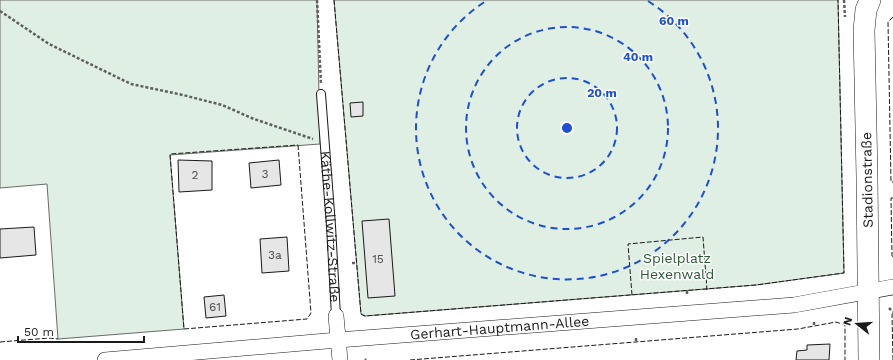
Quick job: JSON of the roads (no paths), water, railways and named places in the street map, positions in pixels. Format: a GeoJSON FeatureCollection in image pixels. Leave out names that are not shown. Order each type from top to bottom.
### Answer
{"type":"FeatureCollection","features":[{"type":"Feature","properties":{"kind":"street","name":"Stadionstraße"},"geometry":{"type":"LineString","coordinates":[[869,360],[864,30],[866,10],[870,0]]}},
{"type":"Feature","properties":{"kind":"street","name":"Gerhart-Hauptmann-Allee"},"geometry":{"type":"LineString","coordinates":[[105,360],[338,340],[794,306],[893,287]]}},
{"type":"Feature","properties":{"kind":"street","name":"Käthe-Kollwitz-Straße"},"geometry":{"type":"LineString","coordinates":[[336,316],[340,360]]}},
{"type":"Feature","properties":{"kind":"lane","name":"Käthe-Kollwitz-Straße"},"geometry":{"type":"LineString","coordinates":[[321,94],[336,316]]}},
{"type":"Feature","properties":{"kind":"park label","name":"Spielplatz Hexenwald"},"geometry":{"type":"Point","coordinates":[677,266]}}]}
